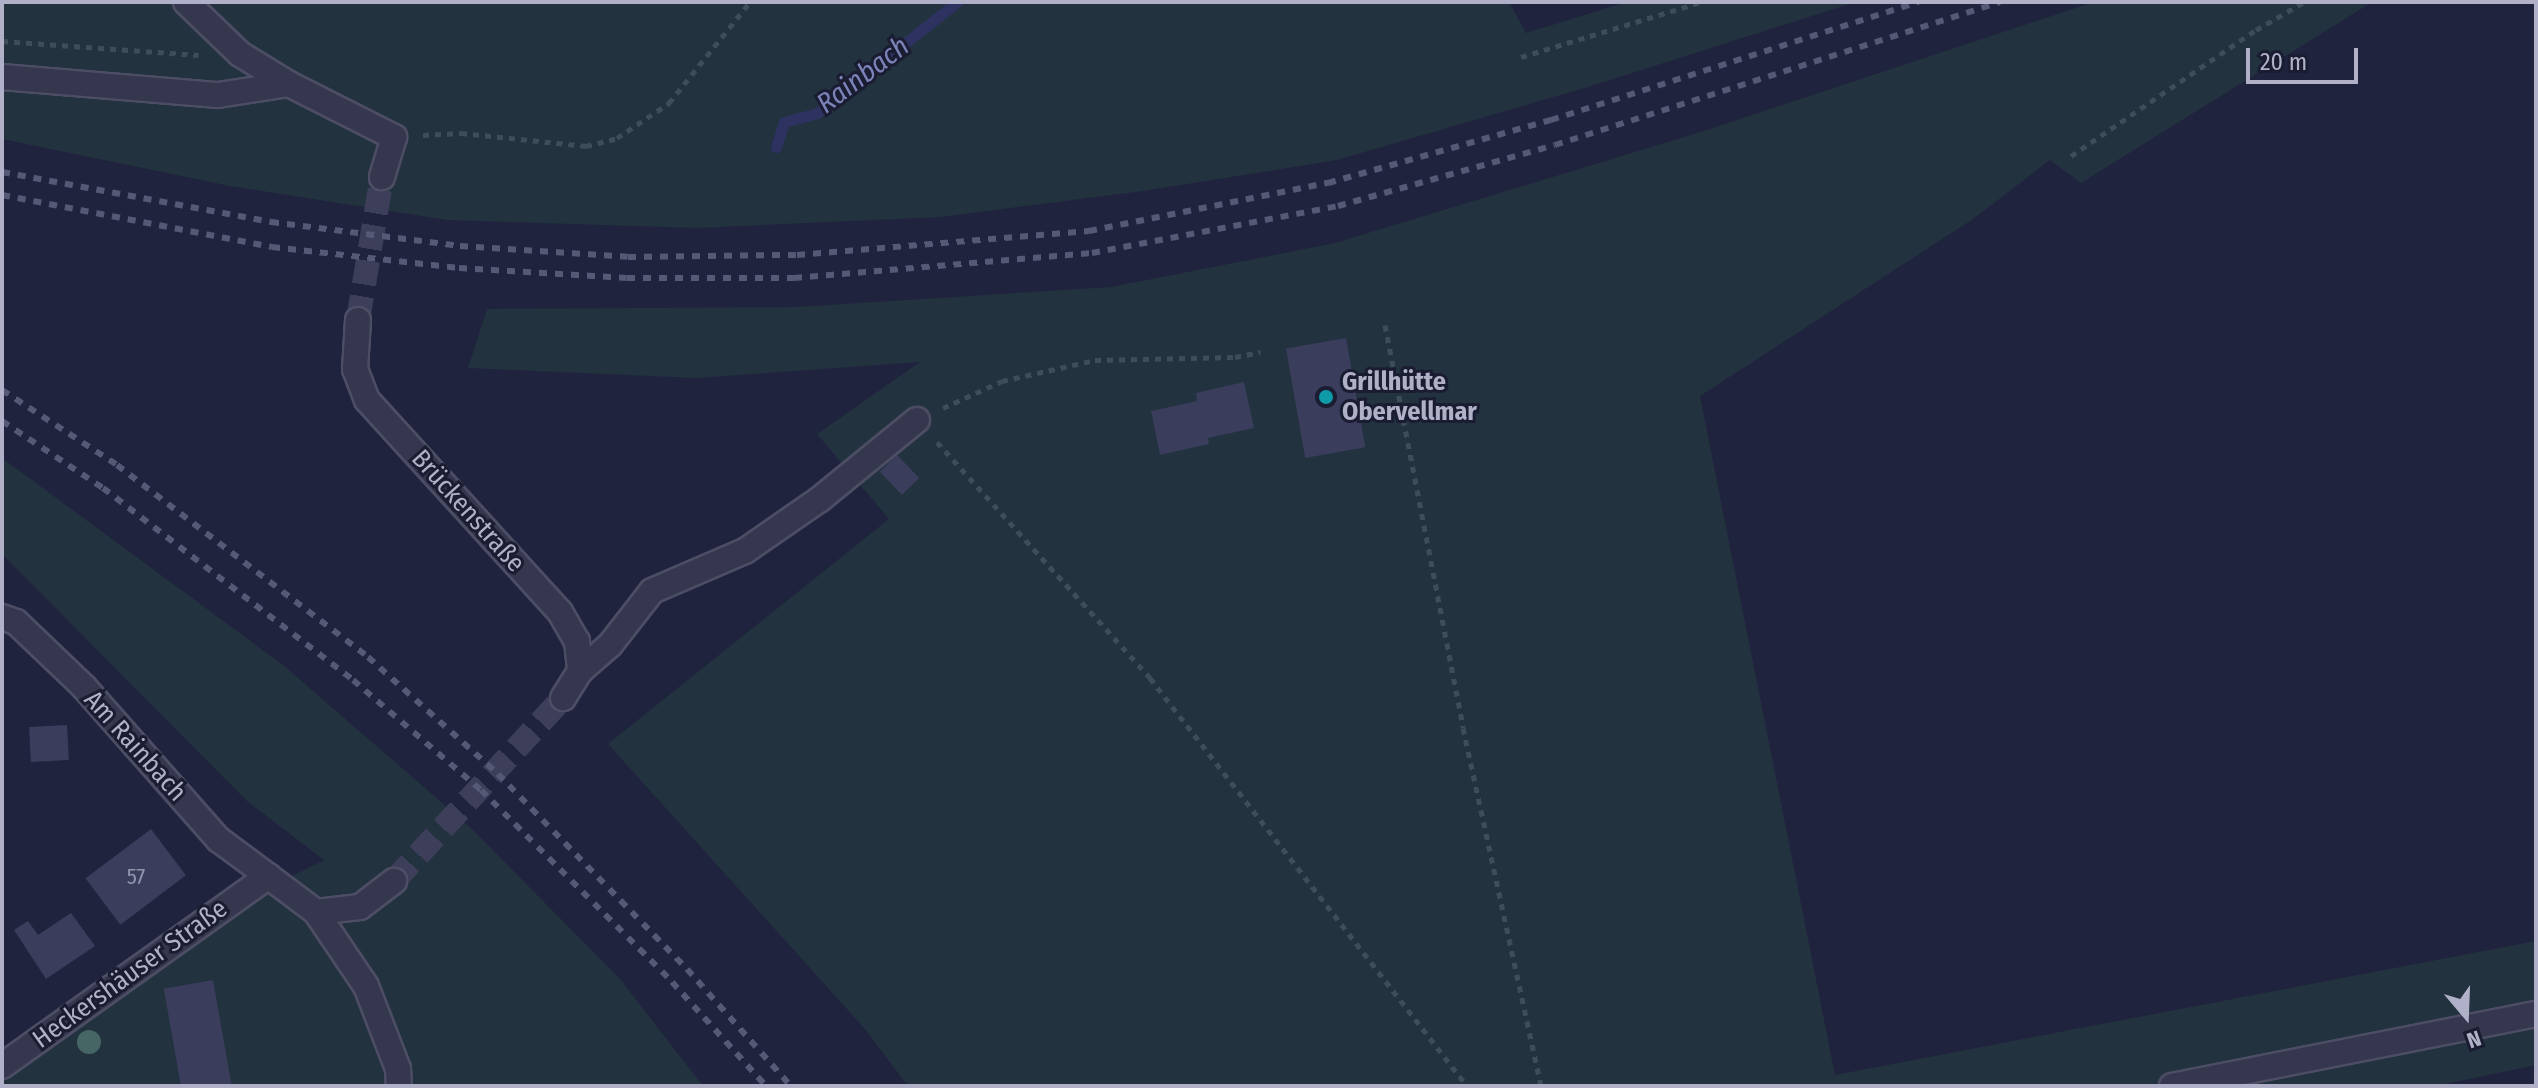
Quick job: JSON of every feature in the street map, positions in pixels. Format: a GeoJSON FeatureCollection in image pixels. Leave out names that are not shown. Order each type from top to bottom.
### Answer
{"type":"FeatureCollection","features":[{"type":"Feature","properties":{"kind":"street"},"geometry":{"type":"LineString","coordinates":[[186,2],[240,54],[289,84],[394,137],[382,177]]}},
{"type":"Feature","properties":{"kind":"street"},"geometry":{"type":"LineString","coordinates":[[2,77],[218,95],[289,84]]}},
{"type":"Feature","properties":{"kind":"street","name":"Brückenstraße"},"geometry":{"type":"LineString","coordinates":[[358,320],[355,369],[367,400],[560,612],[577,641],[580,671]]}},
{"type":"Feature","properties":{"kind":"street"},"geometry":{"type":"LineString","coordinates":[[563,698],[580,671],[610,645],[652,591],[745,551],[820,499],[917,420]]}},
{"type":"Feature","properties":{"kind":"street","name":"Am Rainbach"},"geometry":{"type":"LineString","coordinates":[[2,617],[16,622],[84,687],[218,839],[264,880]]}},
{"type":"Feature","properties":{"kind":"street"},"geometry":{"type":"LineString","coordinates":[[264,880],[316,912],[366,986],[398,1069],[399,1086]]}},
{"type":"Feature","properties":{"kind":"street","name":"Heckershäuser Straße"},"geometry":{"type":"LineString","coordinates":[[2,1066],[264,880]]}},
{"type":"Feature","properties":{"kind":"street"},"geometry":{"type":"LineString","coordinates":[[316,912],[360,907],[394,881]]}},
{"type":"Feature","properties":{"kind":"street"},"geometry":{"type":"LineString","coordinates":[[2172,1086],[2536,1014]]}},
{"type":"Feature","properties":{"kind":"path"},"geometry":{"type":"LineString","coordinates":[[394,137],[461,133],[586,146],[617,138],[669,103],[750,2]]}},
{"type":"Feature","properties":{"kind":"path"},"geometry":{"type":"LineString","coordinates":[[1521,57],[1701,2]]}},
{"type":"Feature","properties":{"kind":"path"},"geometry":{"type":"LineString","coordinates":[[2071,156],[2256,30],[2304,2]]}},
{"type":"Feature","properties":{"kind":"path"},"geometry":{"type":"LineString","coordinates":[[2,41],[192,55],[240,54]]}},
{"type":"Feature","properties":{"kind":"path"},"geometry":{"type":"LineString","coordinates":[[1385,325],[1463,728],[1541,1086]]}},
{"type":"Feature","properties":{"kind":"path"},"geometry":{"type":"LineString","coordinates":[[1261,352],[1235,357],[1095,360],[1002,381],[917,420],[1150,678],[1467,1086]]}},
{"type":"Feature","properties":{"kind":"shaded area"},"geometry":{"type":"Polygon","coordinates":[[[2,2],[1509,2],[1526,33],[1627,2],[1856,2],[1588,87],[1337,160],[1143,191],[941,217],[697,228],[447,220],[230,186],[2,139],[2,2]]]}},
{"type":"Feature","properties":{"kind":"shaded area"},"geometry":{"type":"Polygon","coordinates":[[[2094,2],[2372,2],[2081,183],[2050,160],[1973,219],[1700,396],[1835,1075],[2536,941],[2536,1065],[2436,1086],[908,1086],[864,1028],[608,744],[889,519],[817,434],[920,362],[696,378],[468,368],[487,309],[796,307],[1111,287],[1335,243],[1704,131],[2094,2]]]}},
{"type":"Feature","properties":{"kind":"shaded area"},"geometry":{"type":"Polygon","coordinates":[[[2,458],[283,665],[471,828],[620,979],[703,1086],[2,1086],[2,1077],[276,884],[324,860],[248,802],[2,554],[2,458]]]}},
{"type":"Feature","properties":{"kind":"building","name":"Grillhütte Obervellmar"},"geometry":{"type":"Polygon","coordinates":[[[1346,338],[1365,447],[1305,458],[1286,349],[1346,338]]]}},
{"type":"Feature","properties":{"kind":"building"},"geometry":{"type":"Polygon","coordinates":[[[1244,382],[1254,428],[1208,438],[1209,444],[1160,455],[1151,411],[1197,401],[1196,393],[1244,382]]]}},
{"type":"Feature","properties":{"kind":"building"},"geometry":{"type":"Polygon","coordinates":[[[897,455],[919,478],[902,495],[880,472],[897,455]]]}},
{"type":"Feature","properties":{"kind":"building"},"geometry":{"type":"Polygon","coordinates":[[[67,725],[69,760],[31,762],[29,727],[67,725]]]}},
{"type":"Feature","properties":{"kind":"building"},"geometry":{"type":"Polygon","coordinates":[[[151,829],[186,875],[120,925],[86,878],[151,829]]]}},
{"type":"Feature","properties":{"kind":"building"},"geometry":{"type":"Polygon","coordinates":[[[71,913],[95,946],[46,979],[14,930],[28,921],[38,935],[71,913]]]}},
{"type":"Feature","properties":{"kind":"building"},"geometry":{"type":"Polygon","coordinates":[[[213,980],[232,1086],[181,1086],[164,989],[213,980]]]}},
{"type":"Feature","properties":{"kind":"waterway","name":"Rainbach"},"geometry":{"type":"LineString","coordinates":[[776,147],[784,122],[817,113],[957,2]]}},
{"type":"Feature","properties":{"kind":"tunnel"},"geometry":{"type":"LineString","coordinates":[[358,320],[382,177]]}},
{"type":"Feature","properties":{"kind":"tunnel"},"geometry":{"type":"LineString","coordinates":[[394,881],[563,698]]}},
{"type":"Feature","properties":{"kind":"railway"},"geometry":{"type":"LineString","coordinates":[[2,172],[271,222],[460,246],[628,257],[797,255],[1089,231],[1328,183],[1551,120],[1919,2]]}},
{"type":"Feature","properties":{"kind":"railway"},"geometry":{"type":"LineString","coordinates":[[2,195],[272,247],[459,268],[627,278],[794,278],[1092,253],[1338,206],[1555,145],[2000,2]]}},
{"type":"Feature","properties":{"kind":"railway"},"geometry":{"type":"LineString","coordinates":[[2,390],[117,465],[368,657],[498,774],[687,969],[791,1086]]}},
{"type":"Feature","properties":{"kind":"railway"},"geometry":{"type":"LineString","coordinates":[[2,421],[103,488],[353,680],[481,790],[672,982],[766,1086]]}},
{"type":"Feature","properties":{"kind":"place","name":"Grillhütte Obervellmar"},"geometry":{"type":"Point","coordinates":[1326,397]}}]}
